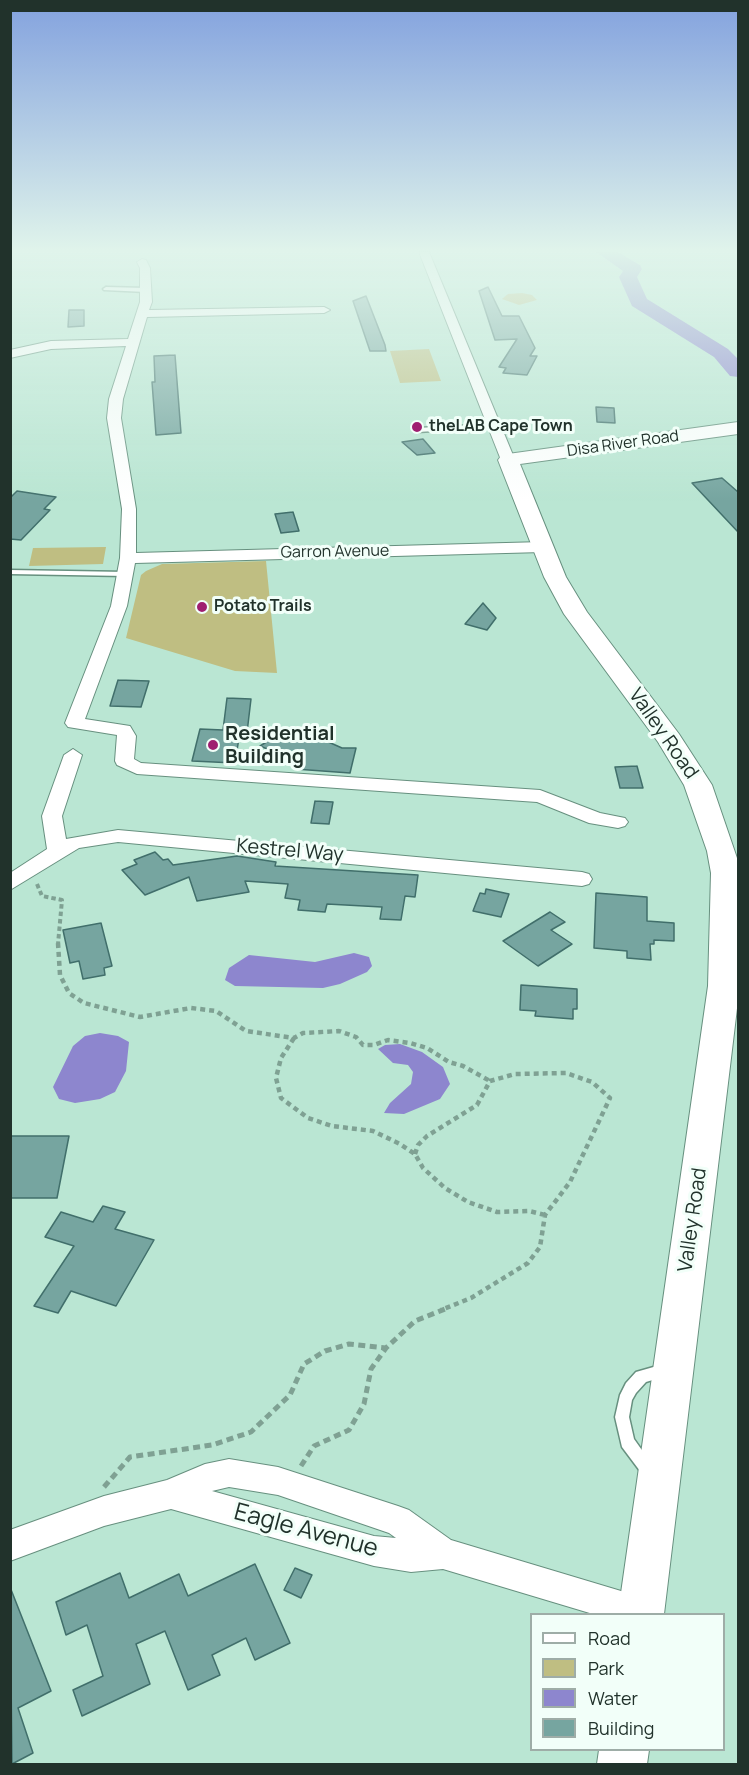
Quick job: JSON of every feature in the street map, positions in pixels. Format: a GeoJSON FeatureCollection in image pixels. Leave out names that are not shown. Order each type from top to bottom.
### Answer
{"type":"FeatureCollection","features":[{"type":"Feature","properties":{"kind":"street"},"geometry":{"type":"LineString","coordinates":[[136,335],[116,399],[114,418],[129,509],[127,566],[116,616],[73,721],[81,725],[107,727],[125,732],[124,761],[136,768],[540,796],[596,819],[618,822]]}},
{"type":"Feature","properties":{"kind":"street","name":"Valley Road"},"geometry":{"type":"LineString","coordinates":[[457,335],[543,547],[576,614],[682,758],[705,801],[722,851],[728,894],[724,986],[641,1613]]}},
{"type":"Feature","properties":{"kind":"street"},"geometry":{"type":"LineString","coordinates":[[10,354],[51,345],[133,342]]}},
{"type":"Feature","properties":{"kind":"street","name":"Disa River Road"},"geometry":{"type":"LineString","coordinates":[[508,460],[738,428]]}},
{"type":"Feature","properties":{"kind":"street","name":"Garron Avenue"},"geometry":{"type":"LineString","coordinates":[[127,566],[543,547]]}},
{"type":"Feature","properties":{"kind":"street"},"geometry":{"type":"LineString","coordinates":[[58,851],[52,816],[73,755]]}},
{"type":"Feature","properties":{"kind":"street","name":"Kestrel Way"},"geometry":{"type":"LineString","coordinates":[[19,877],[58,851],[86,839],[118,836],[582,879]]}},
{"type":"Feature","properties":{"kind":"street","name":"Eagle Avenue"},"geometry":{"type":"LineString","coordinates":[[10,1546],[97,1513],[171,1494],[205,1478],[228,1473],[255,1476],[297,1487],[398,1521],[451,1555],[638,1613]]}},
{"type":"Feature","properties":{"kind":"street","name":"Eagle Avenue"},"geometry":{"type":"LineString","coordinates":[[171,1494],[374,1551],[411,1556],[451,1555]]}},
{"type":"Feature","properties":{"kind":"lane"},"geometry":{"type":"LineString","coordinates":[[418,430],[494,426]]}},
{"type":"Feature","properties":{"kind":"lane"},"geometry":{"type":"LineString","coordinates":[[10,572],[127,566]]}},
{"type":"Feature","properties":{"kind":"lane"},"geometry":{"type":"LineString","coordinates":[[658,1482],[627,1442],[622,1417],[625,1400],[635,1382],[646,1374],[674,1368]]}},
{"type":"Feature","properties":{"kind":"path"},"geometry":{"type":"LineString","coordinates":[[19,877],[39,888],[42,896],[62,900],[58,938],[60,975],[69,993],[84,1003],[140,1017],[191,1008],[216,1011],[246,1030],[294,1038]]}},
{"type":"Feature","properties":{"kind":"path"},"geometry":{"type":"LineString","coordinates":[[297,1487],[302,1464],[314,1446],[349,1430],[364,1404],[371,1369],[386,1348],[415,1322],[471,1299],[528,1263],[540,1247],[544,1215],[570,1182],[610,1098],[592,1082],[566,1073],[515,1074],[490,1081],[463,1066],[449,1062],[427,1048],[410,1043],[388,1040],[374,1045],[363,1045],[356,1037],[339,1031],[303,1033],[294,1038],[282,1058],[276,1078],[281,1098],[308,1118],[332,1126],[373,1131],[415,1154],[423,1168],[445,1188],[468,1202],[497,1212],[529,1211],[544,1215]]}},
{"type":"Feature","properties":{"kind":"path"},"geometry":{"type":"LineString","coordinates":[[415,1154],[418,1144],[427,1136],[477,1105],[490,1081]]}},
{"type":"Feature","properties":{"kind":"path"},"geometry":{"type":"LineString","coordinates":[[97,1513],[97,1501],[108,1480],[130,1457],[212,1445],[251,1432],[290,1395],[304,1364],[325,1351],[349,1344],[386,1348]]}},
{"type":"Feature","properties":{"kind":"green space"},"geometry":{"type":"Polygon","coordinates":[[[429,349],[441,381],[400,383],[390,351],[429,349]]]}},
{"type":"Feature","properties":{"kind":"green space"},"geometry":{"type":"Polygon","coordinates":[[[106,547],[103,564],[29,566],[33,548],[106,547]]]}},
{"type":"Feature","properties":{"kind":"green space","name":"Potato Trails"},"geometry":{"type":"Polygon","coordinates":[[[266,561],[277,673],[235,671],[126,638],[141,575],[146,571],[162,564],[266,561]]]}},
{"type":"Feature","properties":{"kind":"water"},"geometry":{"type":"Polygon","coordinates":[[[354,953],[369,957],[372,966],[367,972],[340,984],[323,988],[235,986],[225,980],[229,968],[249,955],[315,962],[354,953]]]}},
{"type":"Feature","properties":{"kind":"water"},"geometry":{"type":"Polygon","coordinates":[[[100,1033],[118,1036],[129,1042],[126,1071],[115,1092],[100,1099],[75,1103],[59,1099],[53,1087],[73,1046],[85,1036],[100,1033]]]}},
{"type":"Feature","properties":{"kind":"water"},"geometry":{"type":"Polygon","coordinates":[[[400,1044],[422,1052],[443,1067],[450,1084],[440,1099],[404,1114],[384,1113],[390,1103],[411,1084],[413,1072],[408,1065],[393,1063],[378,1049],[385,1045],[400,1044]]]}},
{"type":"Feature","properties":{"kind":"building"},"geometry":{"type":"Polygon","coordinates":[[[365,335],[381,335],[386,351],[370,351],[365,335]]]}},
{"type":"Feature","properties":{"kind":"building"},"geometry":{"type":"Polygon","coordinates":[[[493,335],[528,335],[535,348],[530,356],[537,356],[527,375],[503,373],[506,368],[499,367],[517,339],[495,340],[493,335]]]}},
{"type":"Feature","properties":{"kind":"building"},"geometry":{"type":"Polygon","coordinates":[[[175,355],[181,433],[156,435],[152,382],[155,382],[154,356],[175,355]]]}},
{"type":"Feature","properties":{"kind":"building"},"geometry":{"type":"Polygon","coordinates":[[[596,407],[614,408],[615,423],[597,422],[596,407]]]}},
{"type":"Feature","properties":{"kind":"building"},"geometry":{"type":"Polygon","coordinates":[[[423,439],[435,453],[417,455],[402,442],[423,439]]]}},
{"type":"Feature","properties":{"kind":"building"},"geometry":{"type":"Polygon","coordinates":[[[722,478],[738,492],[738,532],[692,483],[722,478]]]}},
{"type":"Feature","properties":{"kind":"building"},"geometry":{"type":"Polygon","coordinates":[[[17,491],[56,497],[44,509],[50,510],[21,540],[10,539],[10,498],[17,491]]]}},
{"type":"Feature","properties":{"kind":"building"},"geometry":{"type":"Polygon","coordinates":[[[293,512],[299,531],[281,533],[275,514],[293,512]]]}},
{"type":"Feature","properties":{"kind":"building"},"geometry":{"type":"Polygon","coordinates":[[[483,603],[496,618],[487,630],[465,624],[483,603]]]}},
{"type":"Feature","properties":{"kind":"building"},"geometry":{"type":"Polygon","coordinates":[[[118,680],[149,681],[141,707],[110,706],[118,680]]]}},
{"type":"Feature","properties":{"kind":"building"},"geometry":{"type":"Polygon","coordinates":[[[227,698],[251,699],[246,741],[239,738],[235,763],[192,761],[200,729],[223,730],[227,698]]]}},
{"type":"Feature","properties":{"kind":"building"},"geometry":{"type":"Polygon","coordinates":[[[286,730],[303,737],[308,733],[342,748],[356,748],[350,773],[295,769],[301,763],[260,746],[286,730]]]}},
{"type":"Feature","properties":{"kind":"building"},"geometry":{"type":"Polygon","coordinates":[[[637,766],[643,788],[620,788],[615,767],[637,766]]]}},
{"type":"Feature","properties":{"kind":"building"},"geometry":{"type":"Polygon","coordinates":[[[315,801],[333,802],[329,824],[311,823],[315,801]]]}},
{"type":"Feature","properties":{"kind":"building"},"geometry":{"type":"Polygon","coordinates":[[[155,852],[163,860],[168,859],[173,865],[237,856],[276,862],[275,866],[418,875],[415,897],[405,896],[401,920],[380,919],[382,907],[327,904],[325,912],[298,910],[300,900],[285,898],[288,884],[245,881],[249,892],[197,901],[189,877],[145,895],[122,870],[137,864],[134,860],[155,852]]]}},
{"type":"Feature","properties":{"kind":"building"},"geometry":{"type":"Polygon","coordinates":[[[486,889],[509,894],[501,917],[473,911],[480,893],[485,894],[486,889]]]}},
{"type":"Feature","properties":{"kind":"building"},"geometry":{"type":"Polygon","coordinates":[[[596,893],[647,897],[647,921],[674,923],[674,941],[654,940],[654,944],[650,944],[651,960],[627,958],[627,951],[594,948],[596,893]]]}},
{"type":"Feature","properties":{"kind":"building"},"geometry":{"type":"Polygon","coordinates":[[[550,912],[565,922],[551,930],[572,944],[538,966],[503,941],[550,912]]]}},
{"type":"Feature","properties":{"kind":"building"},"geometry":{"type":"Polygon","coordinates":[[[101,923],[112,966],[104,968],[105,975],[83,979],[79,961],[70,963],[63,930],[101,923]]]}},
{"type":"Feature","properties":{"kind":"building"},"geometry":{"type":"Polygon","coordinates":[[[521,985],[577,989],[577,1009],[573,1009],[573,1019],[535,1016],[536,1011],[520,1010],[521,985]]]}},
{"type":"Feature","properties":{"kind":"building"},"geometry":{"type":"Polygon","coordinates":[[[10,1136],[69,1136],[57,1198],[10,1198],[10,1136]]]}},
{"type":"Feature","properties":{"kind":"building"},"geometry":{"type":"Polygon","coordinates":[[[103,1206],[125,1212],[115,1229],[154,1240],[116,1306],[71,1291],[58,1313],[34,1306],[74,1246],[45,1237],[61,1212],[93,1222],[103,1206]]]}},
{"type":"Feature","properties":{"kind":"building"},"geometry":{"type":"Polygon","coordinates":[[[255,1564],[290,1643],[255,1660],[246,1638],[212,1655],[220,1675],[188,1690],[165,1631],[136,1644],[150,1684],[82,1716],[73,1690],[103,1676],[87,1625],[66,1635],[56,1602],[120,1573],[129,1598],[179,1574],[188,1596],[255,1564]]]}},
{"type":"Feature","properties":{"kind":"building"},"geometry":{"type":"Polygon","coordinates":[[[295,1568],[312,1575],[301,1598],[284,1590],[295,1568]]]}},
{"type":"Feature","properties":{"kind":"building"},"geometry":{"type":"Polygon","coordinates":[[[10,1587],[51,1691],[18,1708],[33,1753],[12,1764],[10,1587]]]}},
{"type":"Feature","properties":{"kind":"waterway"},"geometry":{"type":"LineString","coordinates":[[692,335],[721,353],[738,371]]}},
{"type":"Feature","properties":{"kind":"place","name":"theLAB Cape Town"},"geometry":{"type":"Point","coordinates":[417,427]}},
{"type":"Feature","properties":{"kind":"place","name":"Potato Trails"},"geometry":{"type":"Point","coordinates":[202,607]}},
{"type":"Feature","properties":{"kind":"place","name":"Residential Building"},"geometry":{"type":"Point","coordinates":[213,745]}}]}
